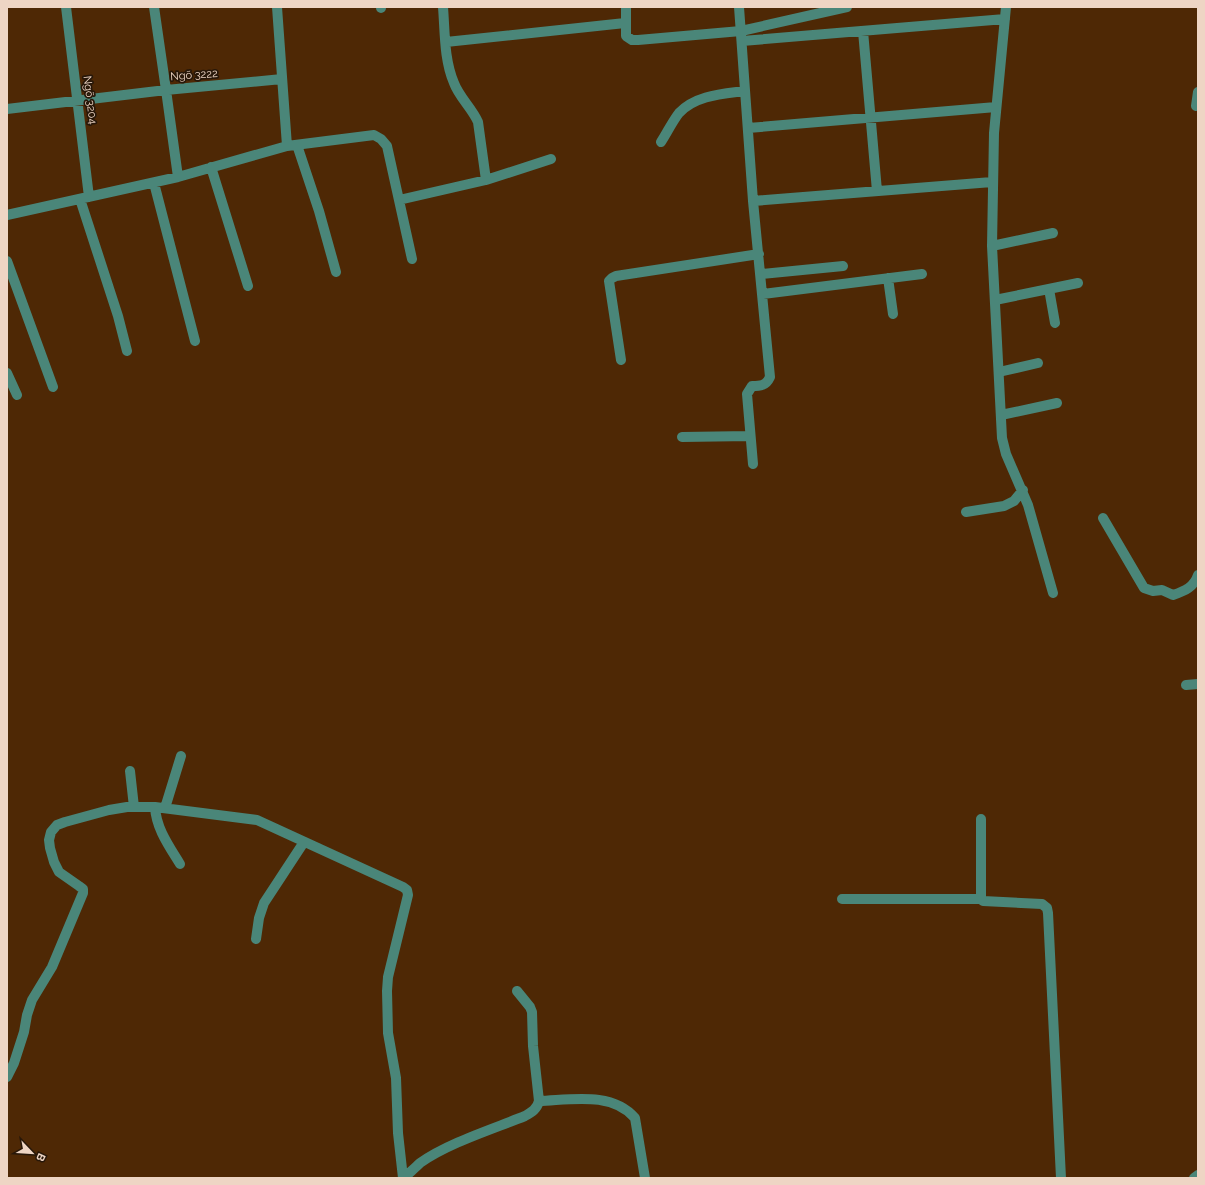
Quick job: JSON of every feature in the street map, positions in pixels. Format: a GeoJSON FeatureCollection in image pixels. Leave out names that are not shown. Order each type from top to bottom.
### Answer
{"type":"FeatureCollection","features":[{"type":"Feature","properties":{"kind":"street","name":"Ngõ 3204"},"geometry":{"type":"LineString","coordinates":[[66,7],[78,100],[85,198],[128,351]]}},
{"type":"Feature","properties":{"kind":"street","name":"Ngõ 3222"},"geometry":{"type":"LineString","coordinates":[[154,7],[166,90],[282,79]]}},
{"type":"Feature","properties":{"kind":"street"},"geometry":{"type":"LineString","coordinates":[[277,7],[287,146]]}},
{"type":"Feature","properties":{"kind":"street"},"geometry":{"type":"LineString","coordinates":[[443,7],[449,67],[453,82],[478,122],[486,180]]}},
{"type":"Feature","properties":{"kind":"street"},"geometry":{"type":"LineString","coordinates":[[626,7],[626,36],[632,40],[863,31],[1005,20]]}},
{"type":"Feature","properties":{"kind":"street"},"geometry":{"type":"LineString","coordinates":[[739,7],[753,201],[770,377],[764,386],[752,386],[747,394],[753,464]]}},
{"type":"Feature","properties":{"kind":"street"},"geometry":{"type":"LineString","coordinates":[[742,36],[847,7]]}},
{"type":"Feature","properties":{"kind":"street"},"geometry":{"type":"LineString","coordinates":[[1006,7],[996,107],[992,182],[992,246],[1002,438],[1006,454],[1023,490],[1053,593]]}},
{"type":"Feature","properties":{"kind":"street"},"geometry":{"type":"LineString","coordinates":[[446,42],[625,23]]}},
{"type":"Feature","properties":{"kind":"street"},"geometry":{"type":"LineString","coordinates":[[863,31],[877,191]]}},
{"type":"Feature","properties":{"kind":"street"},"geometry":{"type":"LineString","coordinates":[[7,109],[166,90],[178,177]]}},
{"type":"Feature","properties":{"kind":"street"},"geometry":{"type":"LineString","coordinates":[[661,142],[680,113],[691,104],[707,97],[745,90]]}},
{"type":"Feature","properties":{"kind":"street"},"geometry":{"type":"LineString","coordinates":[[1196,106],[1198,92]]}},
{"type":"Feature","properties":{"kind":"street"},"geometry":{"type":"LineString","coordinates":[[748,128],[996,107]]}},
{"type":"Feature","properties":{"kind":"street"},"geometry":{"type":"LineString","coordinates":[[7,215],[154,183],[287,146],[374,136],[381,139],[387,146],[412,259]]}},
{"type":"Feature","properties":{"kind":"street"},"geometry":{"type":"LineString","coordinates":[[298,145],[336,272]]}},
{"type":"Feature","properties":{"kind":"street"},"geometry":{"type":"LineString","coordinates":[[399,200],[486,180],[551,159]]}},
{"type":"Feature","properties":{"kind":"street"},"geometry":{"type":"LineString","coordinates":[[211,167],[248,286]]}},
{"type":"Feature","properties":{"kind":"street"},"geometry":{"type":"LineString","coordinates":[[753,201],[992,182]]}},
{"type":"Feature","properties":{"kind":"street"},"geometry":{"type":"LineString","coordinates":[[154,183],[195,341]]}},
{"type":"Feature","properties":{"kind":"street"},"geometry":{"type":"LineString","coordinates":[[992,246],[1053,233]]}},
{"type":"Feature","properties":{"kind":"street"},"geometry":{"type":"LineString","coordinates":[[622,360],[609,281],[612,278],[616,276],[759,254]]}},
{"type":"Feature","properties":{"kind":"street"},"geometry":{"type":"LineString","coordinates":[[7,261],[53,387]]}},
{"type":"Feature","properties":{"kind":"street"},"geometry":{"type":"LineString","coordinates":[[761,274],[843,266]]}},
{"type":"Feature","properties":{"kind":"street"},"geometry":{"type":"LineString","coordinates":[[763,294],[922,274]]}},
{"type":"Feature","properties":{"kind":"street"},"geometry":{"type":"LineString","coordinates":[[888,278],[893,314]]}},
{"type":"Feature","properties":{"kind":"street"},"geometry":{"type":"LineString","coordinates":[[995,300],[1078,283]]}},
{"type":"Feature","properties":{"kind":"street"},"geometry":{"type":"LineString","coordinates":[[1049,289],[1055,323]]}},
{"type":"Feature","properties":{"kind":"street"},"geometry":{"type":"LineString","coordinates":[[999,372],[1038,363]]}},
{"type":"Feature","properties":{"kind":"street"},"geometry":{"type":"LineString","coordinates":[[7,373],[17,395]]}},
{"type":"Feature","properties":{"kind":"street"},"geometry":{"type":"LineString","coordinates":[[1001,415],[1057,403]]}},
{"type":"Feature","properties":{"kind":"street"},"geometry":{"type":"LineString","coordinates":[[682,437],[750,436]]}},
{"type":"Feature","properties":{"kind":"street"},"geometry":{"type":"LineString","coordinates":[[966,512],[1010,504],[1023,490]]}},
{"type":"Feature","properties":{"kind":"street"},"geometry":{"type":"LineString","coordinates":[[1102,518],[1144,588],[1153,591],[1162,590],[1173,595],[1185,591],[1195,582],[1198,575]]}},
{"type":"Feature","properties":{"kind":"street"},"geometry":{"type":"LineString","coordinates":[[1186,685],[1198,684]]}},
{"type":"Feature","properties":{"kind":"street"},"geometry":{"type":"LineString","coordinates":[[165,808],[181,756]]}},
{"type":"Feature","properties":{"kind":"street"},"geometry":{"type":"LineString","coordinates":[[130,771],[134,807]]}},
{"type":"Feature","properties":{"kind":"street"},"geometry":{"type":"LineString","coordinates":[[7,1077],[14,1063],[32,1000],[52,967],[83,893],[83,890],[79,886],[59,872],[54,862],[49,840],[51,832],[57,825],[109,810],[134,807],[165,808],[257,820],[403,887],[406,890],[408,895],[386,991],[388,1033],[396,1078],[398,1134],[404,1178]]}},
{"type":"Feature","properties":{"kind":"street"},"geometry":{"type":"LineString","coordinates":[[155,807],[155,815],[164,837],[180,864]]}},
{"type":"Feature","properties":{"kind":"street"},"geometry":{"type":"LineString","coordinates":[[981,819],[981,899]]}},
{"type":"Feature","properties":{"kind":"street"},"geometry":{"type":"LineString","coordinates":[[256,939],[259,918],[264,902],[304,842]]}},
{"type":"Feature","properties":{"kind":"street"},"geometry":{"type":"LineString","coordinates":[[842,899],[981,899],[983,901],[1042,904],[1047,908],[1061,1178]]}},
{"type":"Feature","properties":{"kind":"street"},"geometry":{"type":"LineString","coordinates":[[404,1178],[420,1164],[440,1152],[468,1138],[525,1116],[538,1106],[539,1101],[533,1046],[532,1012],[530,1007],[517,991]]}},
{"type":"Feature","properties":{"kind":"street"},"geometry":{"type":"LineString","coordinates":[[539,1101],[600,1100],[611,1102],[629,1112],[635,1118],[645,1178]]}},
{"type":"Feature","properties":{"kind":"street"},"geometry":{"type":"LineString","coordinates":[[1194,1178],[1198,1175]]}}]}
